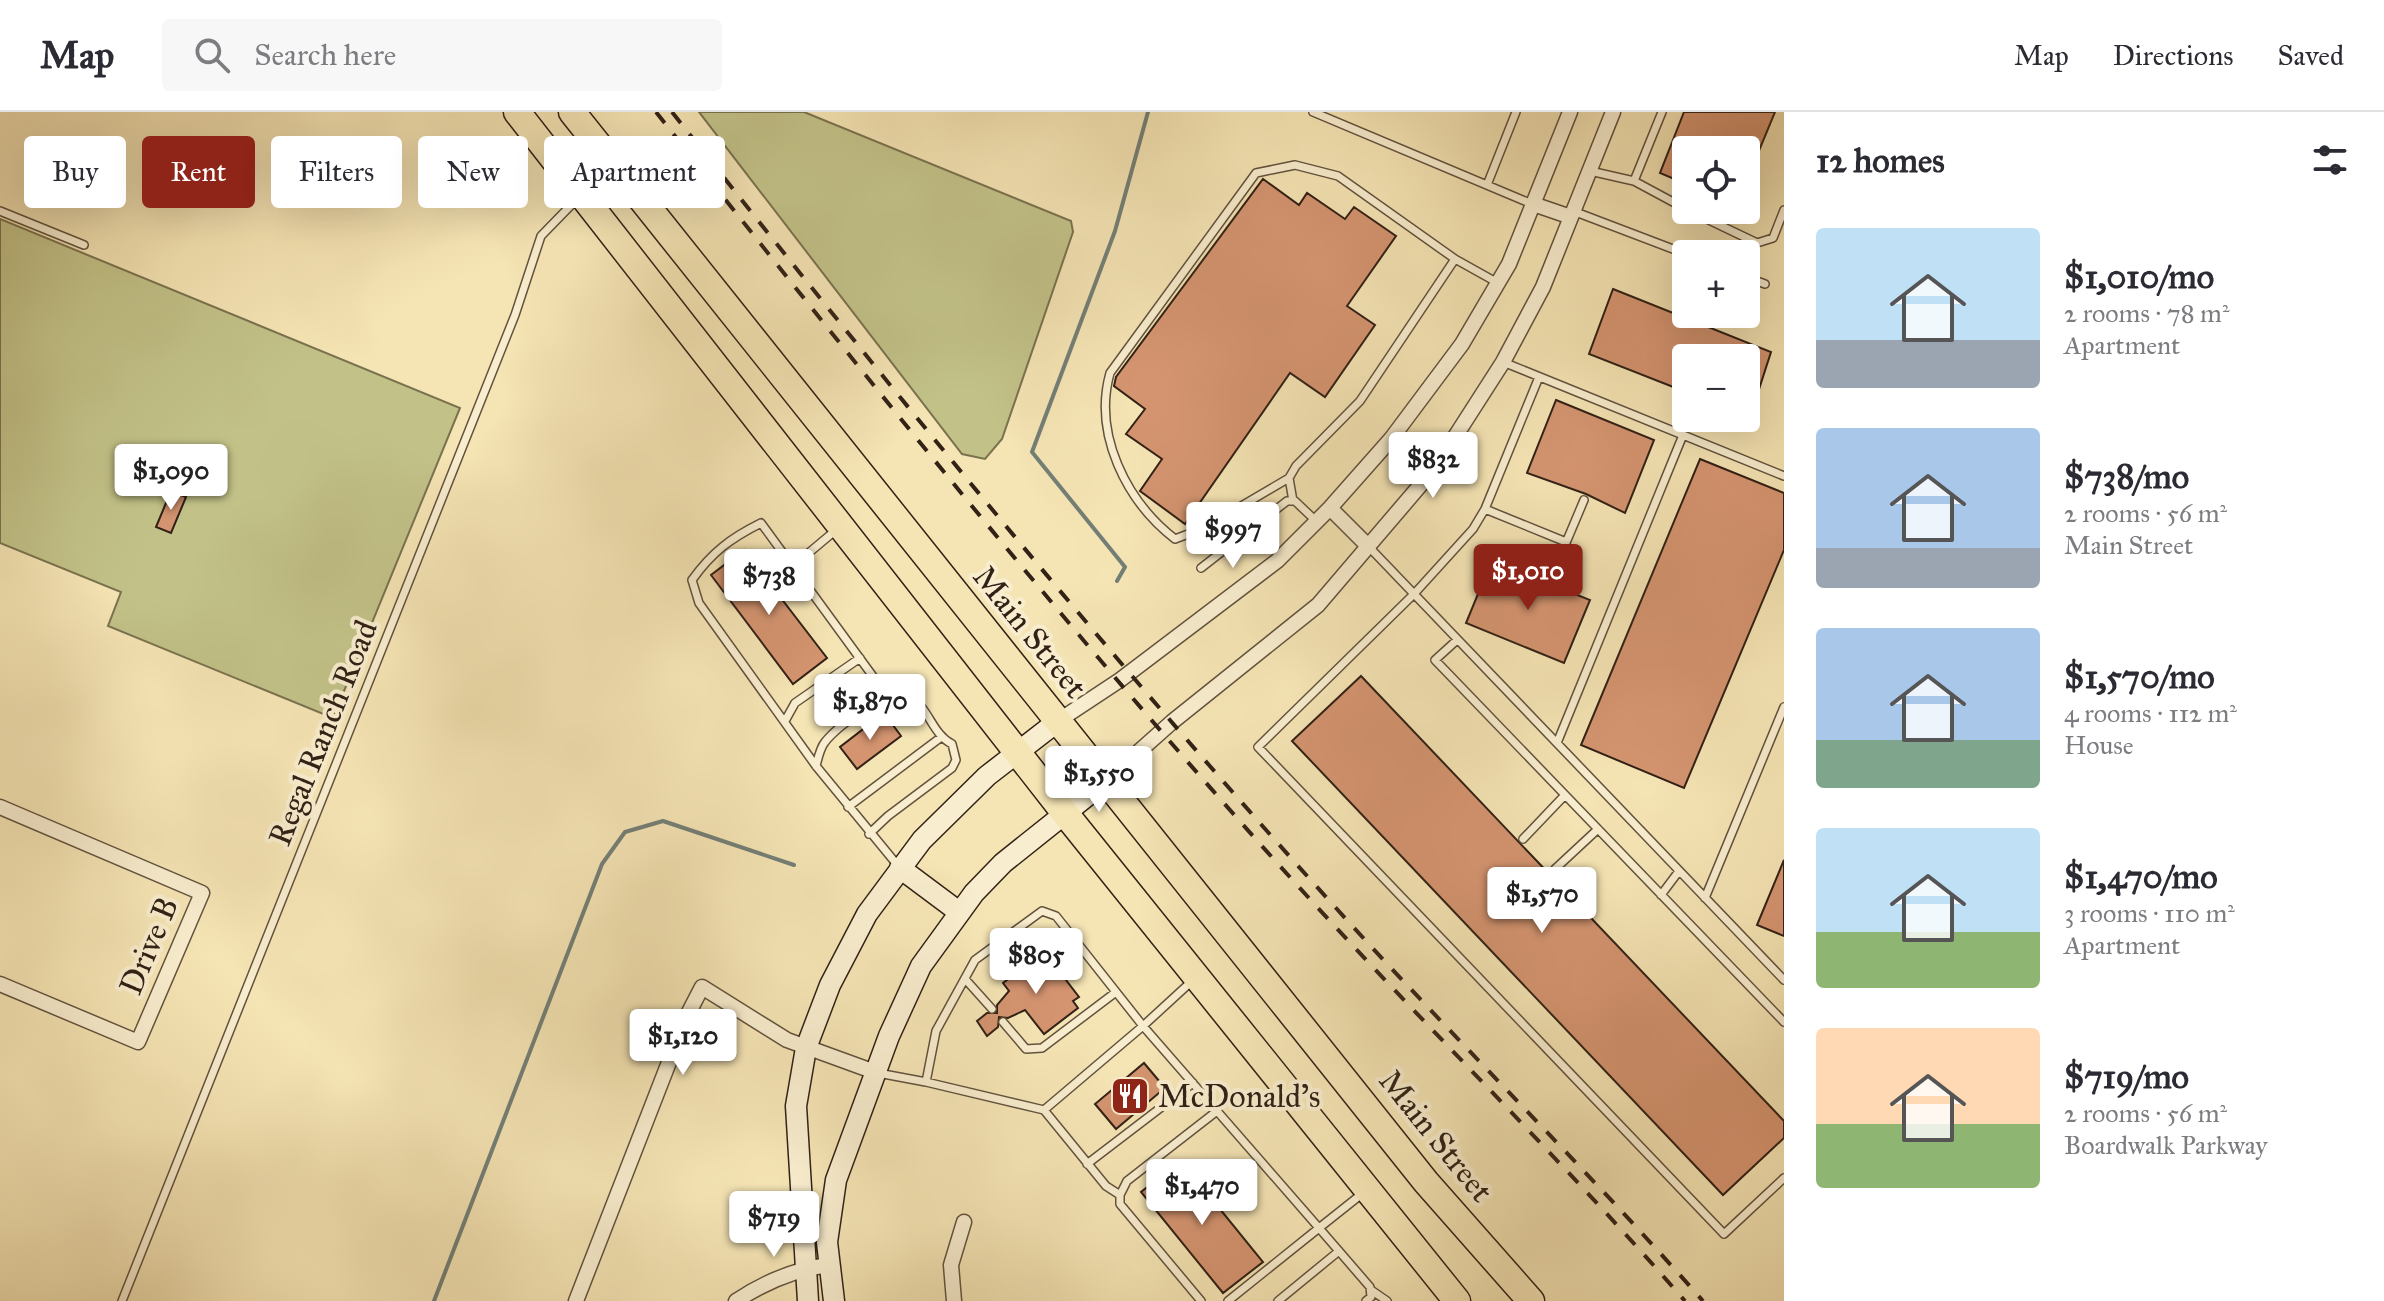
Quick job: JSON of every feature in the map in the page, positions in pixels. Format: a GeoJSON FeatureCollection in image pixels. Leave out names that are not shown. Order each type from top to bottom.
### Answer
{"type":"FeatureCollection","features":[{"type":"Feature","properties":{"kind":"highway"},"geometry":{"type":"LineString","coordinates":[[517,112],[544,146]]}},
{"type":"Feature","properties":{"kind":"highway","name":"Main Street"},"geometry":{"type":"LineString","coordinates":[[572,112],[1426,1182],[1531,1301]]}},
{"type":"Feature","properties":{"kind":"highway"},"geometry":{"type":"LineString","coordinates":[[594,208],[1064,812],[1457,1301]]}},
{"type":"Feature","properties":{"kind":"street"},"geometry":{"type":"LineString","coordinates":[[808,1301],[803,1268],[796,1106],[806,1048],[845,951],[900,868],[956,804],[1018,751],[1120,680],[1277,561],[1330,508],[1391,439],[1453,356],[1498,283],[1570,112]]}},
{"type":"Feature","properties":{"kind":"street"},"geometry":{"type":"LineString","coordinates":[[834,1301],[829,1265],[829,1210],[836,1180],[875,1072],[921,966],[959,912],[1003,863],[1318,605],[1435,468],[1503,362],[1543,287],[1613,112]]}},
{"type":"Feature","properties":{"kind":"street"},"geometry":{"type":"LineString","coordinates":[[1533,204],[1572,214]]}},
{"type":"Feature","properties":{"kind":"street"},"geometry":{"type":"LineString","coordinates":[[1330,508],[1369,547]]}},
{"type":"Feature","properties":{"kind":"street","name":"Drive B"},"geometry":{"type":"LineString","coordinates":[[0,807],[202,893],[138,1042],[0,984]]}},
{"type":"Feature","properties":{"kind":"street"},"geometry":{"type":"LineString","coordinates":[[900,868],[959,912]]}},
{"type":"Feature","properties":{"kind":"street"},"geometry":{"type":"LineString","coordinates":[[576,1301],[687,1016],[702,987],[731,1002],[768,1030],[806,1048],[875,1072]]}},
{"type":"Feature","properties":{"kind":"street"},"geometry":{"type":"LineString","coordinates":[[954,1301],[951,1265],[964,1222]]}},
{"type":"Feature","properties":{"kind":"street"},"geometry":{"type":"LineString","coordinates":[[736,1301],[803,1268],[829,1265]]}},
{"type":"Feature","properties":{"kind":"lane"},"geometry":{"type":"LineString","coordinates":[[1313,112],[1533,204]]}},
{"type":"Feature","properties":{"kind":"lane"},"geometry":{"type":"LineString","coordinates":[[1487,185],[1516,112]]}},
{"type":"Feature","properties":{"kind":"lane"},"geometry":{"type":"LineString","coordinates":[[1634,181],[1662,112]]}},
{"type":"Feature","properties":{"kind":"lane"},"geometry":{"type":"LineString","coordinates":[[1455,259],[1360,401],[1296,466],[1289,478],[1204,528],[1175,539],[1136,499],[1116,468],[1104,396],[1110,373],[1256,173],[1295,165],[1338,176],[1455,259],[1498,283]]}},
{"type":"Feature","properties":{"kind":"lane"},"geometry":{"type":"LineString","coordinates":[[1590,171],[1634,181],[1672,201]]}},
{"type":"Feature","properties":{"kind":"lane","name":"Regal Ranch Road"},"geometry":{"type":"LineString","coordinates":[[122,1301],[509,330],[541,236],[569,208]]}},
{"type":"Feature","properties":{"kind":"lane"},"geometry":{"type":"LineString","coordinates":[[1718,224],[1757,243],[1773,238],[1784,210]]}},
{"type":"Feature","properties":{"kind":"lane"},"geometry":{"type":"LineString","coordinates":[[0,211],[84,245]]}},
{"type":"Feature","properties":{"kind":"lane"},"geometry":{"type":"LineString","coordinates":[[1572,214],[1672,249]]}},
{"type":"Feature","properties":{"kind":"lane"},"geometry":{"type":"LineString","coordinates":[[1760,282],[1765,284]]}},
{"type":"Feature","properties":{"kind":"lane"},"geometry":{"type":"LineString","coordinates":[[1503,362],[1784,476]]}},
{"type":"Feature","properties":{"kind":"lane"},"geometry":{"type":"LineString","coordinates":[[1539,377],[1485,509],[1473,529],[1414,594],[1258,747],[1724,1234],[1784,1178]]}},
{"type":"Feature","properties":{"kind":"lane"},"geometry":{"type":"LineString","coordinates":[[1557,743],[1683,435]]}},
{"type":"Feature","properties":{"kind":"lane"},"geometry":{"type":"LineString","coordinates":[[1289,478],[1293,501],[1316,522]]}},
{"type":"Feature","properties":{"kind":"lane"},"geometry":{"type":"LineString","coordinates":[[1549,583],[1584,500]]}},
{"type":"Feature","properties":{"kind":"lane"},"geometry":{"type":"LineString","coordinates":[[1201,568],[1287,501],[1293,501]]}},
{"type":"Feature","properties":{"kind":"lane"},"geometry":{"type":"LineString","coordinates":[[1485,509],[1566,542]]}},
{"type":"Feature","properties":{"kind":"lane"},"geometry":{"type":"LineString","coordinates":[[888,697],[761,523],[728,540],[710,555],[692,580],[699,603],[816,766],[900,868]]}},
{"type":"Feature","properties":{"kind":"lane"},"geometry":{"type":"LineString","coordinates":[[800,577],[805,556],[842,524]]}},
{"type":"Feature","properties":{"kind":"lane"},"geometry":{"type":"LineString","coordinates":[[1369,547],[1784,980]]}},
{"type":"Feature","properties":{"kind":"lane"},"geometry":{"type":"LineString","coordinates":[[1457,640],[1435,660],[1784,1022]]}},
{"type":"Feature","properties":{"kind":"lane"},"geometry":{"type":"LineString","coordinates":[[785,721],[795,703],[860,658]]}},
{"type":"Feature","properties":{"kind":"lane"},"geometry":{"type":"LineString","coordinates":[[816,766],[824,742],[888,697],[899,694],[913,699],[940,738],[952,744],[956,760],[952,768],[869,834]]}},
{"type":"Feature","properties":{"kind":"lane"},"geometry":{"type":"LineString","coordinates":[[1705,898],[1784,707]]}},
{"type":"Feature","properties":{"kind":"lane"},"geometry":{"type":"LineString","coordinates":[[848,807],[940,738]]}},
{"type":"Feature","properties":{"kind":"lane"},"geometry":{"type":"LineString","coordinates":[[1523,839],[1565,795]]}},
{"type":"Feature","properties":{"kind":"lane"},"geometry":{"type":"LineString","coordinates":[[1555,869],[1598,829]]}},
{"type":"Feature","properties":{"kind":"lane"},"geometry":{"type":"LineString","coordinates":[[1661,895],[1679,871]]}},
{"type":"Feature","properties":{"kind":"lane"},"geometry":{"type":"LineString","coordinates":[[926,1082],[936,1031],[975,960],[1042,911],[1056,916],[1143,1026],[1371,1290],[1387,1301]]}},
{"type":"Feature","properties":{"kind":"lane"},"geometry":{"type":"LineString","coordinates":[[1044,1110],[1196,977]]}},
{"type":"Feature","properties":{"kind":"lane"},"geometry":{"type":"LineString","coordinates":[[966,980],[992,1009]]}},
{"type":"Feature","properties":{"kind":"lane"},"geometry":{"type":"LineString","coordinates":[[1003,1022],[1026,1049],[1042,1048],[1116,992]]}},
{"type":"Feature","properties":{"kind":"lane"},"geometry":{"type":"LineString","coordinates":[[875,1072],[1044,1110],[1106,1186],[1120,1195]]}},
{"type":"Feature","properties":{"kind":"lane"},"geometry":{"type":"LineString","coordinates":[[1087,1164],[1193,1083]]}},
{"type":"Feature","properties":{"kind":"lane"},"geometry":{"type":"LineString","coordinates":[[1201,1301],[1120,1204],[1120,1195],[1127,1181],[1217,1111]]}},
{"type":"Feature","properties":{"kind":"lane"},"geometry":{"type":"LineString","coordinates":[[1228,1301],[1367,1190]]}},
{"type":"Feature","properties":{"kind":"lane"},"geometry":{"type":"LineString","coordinates":[[1278,1301],[1339,1251]]}},
{"type":"Feature","properties":{"kind":"lane"},"geometry":{"type":"LineString","coordinates":[[1366,1301],[1371,1297],[1371,1290]]}},
{"type":"Feature","properties":{"kind":"green space"},"geometry":{"type":"Polygon","coordinates":[[[699,112],[804,112],[1071,221],[1073,232],[1002,439],[985,459],[962,454],[725,146],[725,136],[717,136],[699,112]]]}},
{"type":"Feature","properties":{"kind":"green space"},"geometry":{"type":"Polygon","coordinates":[[[0,219],[460,408],[333,718],[108,626],[121,592],[0,543],[0,219]]]}},
{"type":"Feature","properties":{"kind":"building"},"geometry":{"type":"Polygon","coordinates":[[[1684,112],[1775,112],[1760,148],[1760,136],[1675,136],[1684,112]]]}},
{"type":"Feature","properties":{"kind":"building"},"geometry":{"type":"Polygon","coordinates":[[[1672,142],[1672,178],[1660,173],[1672,142]]]}},
{"type":"Feature","properties":{"kind":"building"},"geometry":{"type":"Polygon","coordinates":[[[1263,179],[1299,205],[1307,193],[1345,219],[1354,207],[1396,236],[1347,306],[1375,325],[1325,397],[1290,373],[1185,524],[1140,491],[1162,459],[1126,434],[1145,409],[1114,386],[1116,377],[1263,179]]]}},
{"type":"Feature","properties":{"kind":"building"},"geometry":{"type":"Polygon","coordinates":[[[1613,289],[1672,313],[1672,328],[1711,328],[1751,344],[1672,344],[1672,387],[1589,354],[1613,289]]]}},
{"type":"Feature","properties":{"kind":"building"},"geometry":{"type":"Polygon","coordinates":[[[1760,348],[1771,352],[1760,386],[1760,348]]]}},
{"type":"Feature","properties":{"kind":"building"},"geometry":{"type":"Polygon","coordinates":[[[1556,400],[1654,440],[1625,513],[1586,494],[1527,473],[1556,400]]]}},
{"type":"Feature","properties":{"kind":"building"},"geometry":{"type":"Polygon","coordinates":[[[1700,459],[1784,493],[1784,550],[1684,788],[1581,745],[1700,459]]]}},
{"type":"Feature","properties":{"kind":"building"},"geometry":{"type":"Polygon","coordinates":[[[171,491],[186,497],[171,533],[156,527],[171,491]]]}},
{"type":"Feature","properties":{"kind":"building"},"geometry":{"type":"Polygon","coordinates":[[[744,550],[827,658],[793,684],[711,575],[744,550]]]}},
{"type":"Feature","properties":{"kind":"building"},"geometry":{"type":"Polygon","coordinates":[[[1492,560],[1543,581],[1547,589],[1555,586],[1590,600],[1564,663],[1466,623],[1492,560]]]}},
{"type":"Feature","properties":{"kind":"building"},"geometry":{"type":"Polygon","coordinates":[[[1361,676],[1784,1121],[1784,1138],[1723,1195],[1292,741],[1361,676]]]}},
{"type":"Feature","properties":{"kind":"building"},"geometry":{"type":"Polygon","coordinates":[[[887,717],[901,736],[857,769],[840,747],[875,720],[878,724],[887,717]]]}},
{"type":"Feature","properties":{"kind":"building"},"geometry":{"type":"Polygon","coordinates":[[[1784,860],[1784,936],[1757,925],[1784,860]]]}},
{"type":"Feature","properties":{"kind":"building"},"geometry":{"type":"Polygon","coordinates":[[[1039,956],[1042,960],[1047,956],[1055,967],[1061,962],[1072,976],[1066,980],[1079,997],[1073,1001],[1078,1008],[1044,1034],[1025,1010],[1008,1018],[999,1017],[998,1027],[987,1036],[977,1021],[987,1013],[997,1013],[997,1005],[1009,991],[1003,983],[1039,956]]]}},
{"type":"Feature","properties":{"kind":"building","name":"McDonald's"},"geometry":{"type":"Polygon","coordinates":[[[1144,1063],[1165,1088],[1116,1129],[1095,1104],[1144,1063]]]}},
{"type":"Feature","properties":{"kind":"building"},"geometry":{"type":"Polygon","coordinates":[[[1181,1161],[1263,1262],[1223,1293],[1141,1192],[1181,1161]]]}},
{"type":"Feature","properties":{"kind":"waterway"},"geometry":{"type":"LineString","coordinates":[[1117,581],[1125,567],[1032,452],[1115,231],[1148,112]]}},
{"type":"Feature","properties":{"kind":"waterway"},"geometry":{"type":"LineString","coordinates":[[434,1301],[602,864],[625,832],[663,821],[794,865]]}},
{"type":"Feature","properties":{"kind":"railway"},"geometry":{"type":"LineString","coordinates":[[656,112],[985,522],[1154,723],[1329,920],[1598,1204],[1685,1301]]}},
{"type":"Feature","properties":{"kind":"railway"},"geometry":{"type":"LineString","coordinates":[[672,112],[833,315],[1164,714],[1381,958],[1703,1301]]}},
{"type":"Feature","properties":{"kind":"place","name":"McDonald's"},"geometry":{"type":"Point","coordinates":[1130,1096]}}]}
